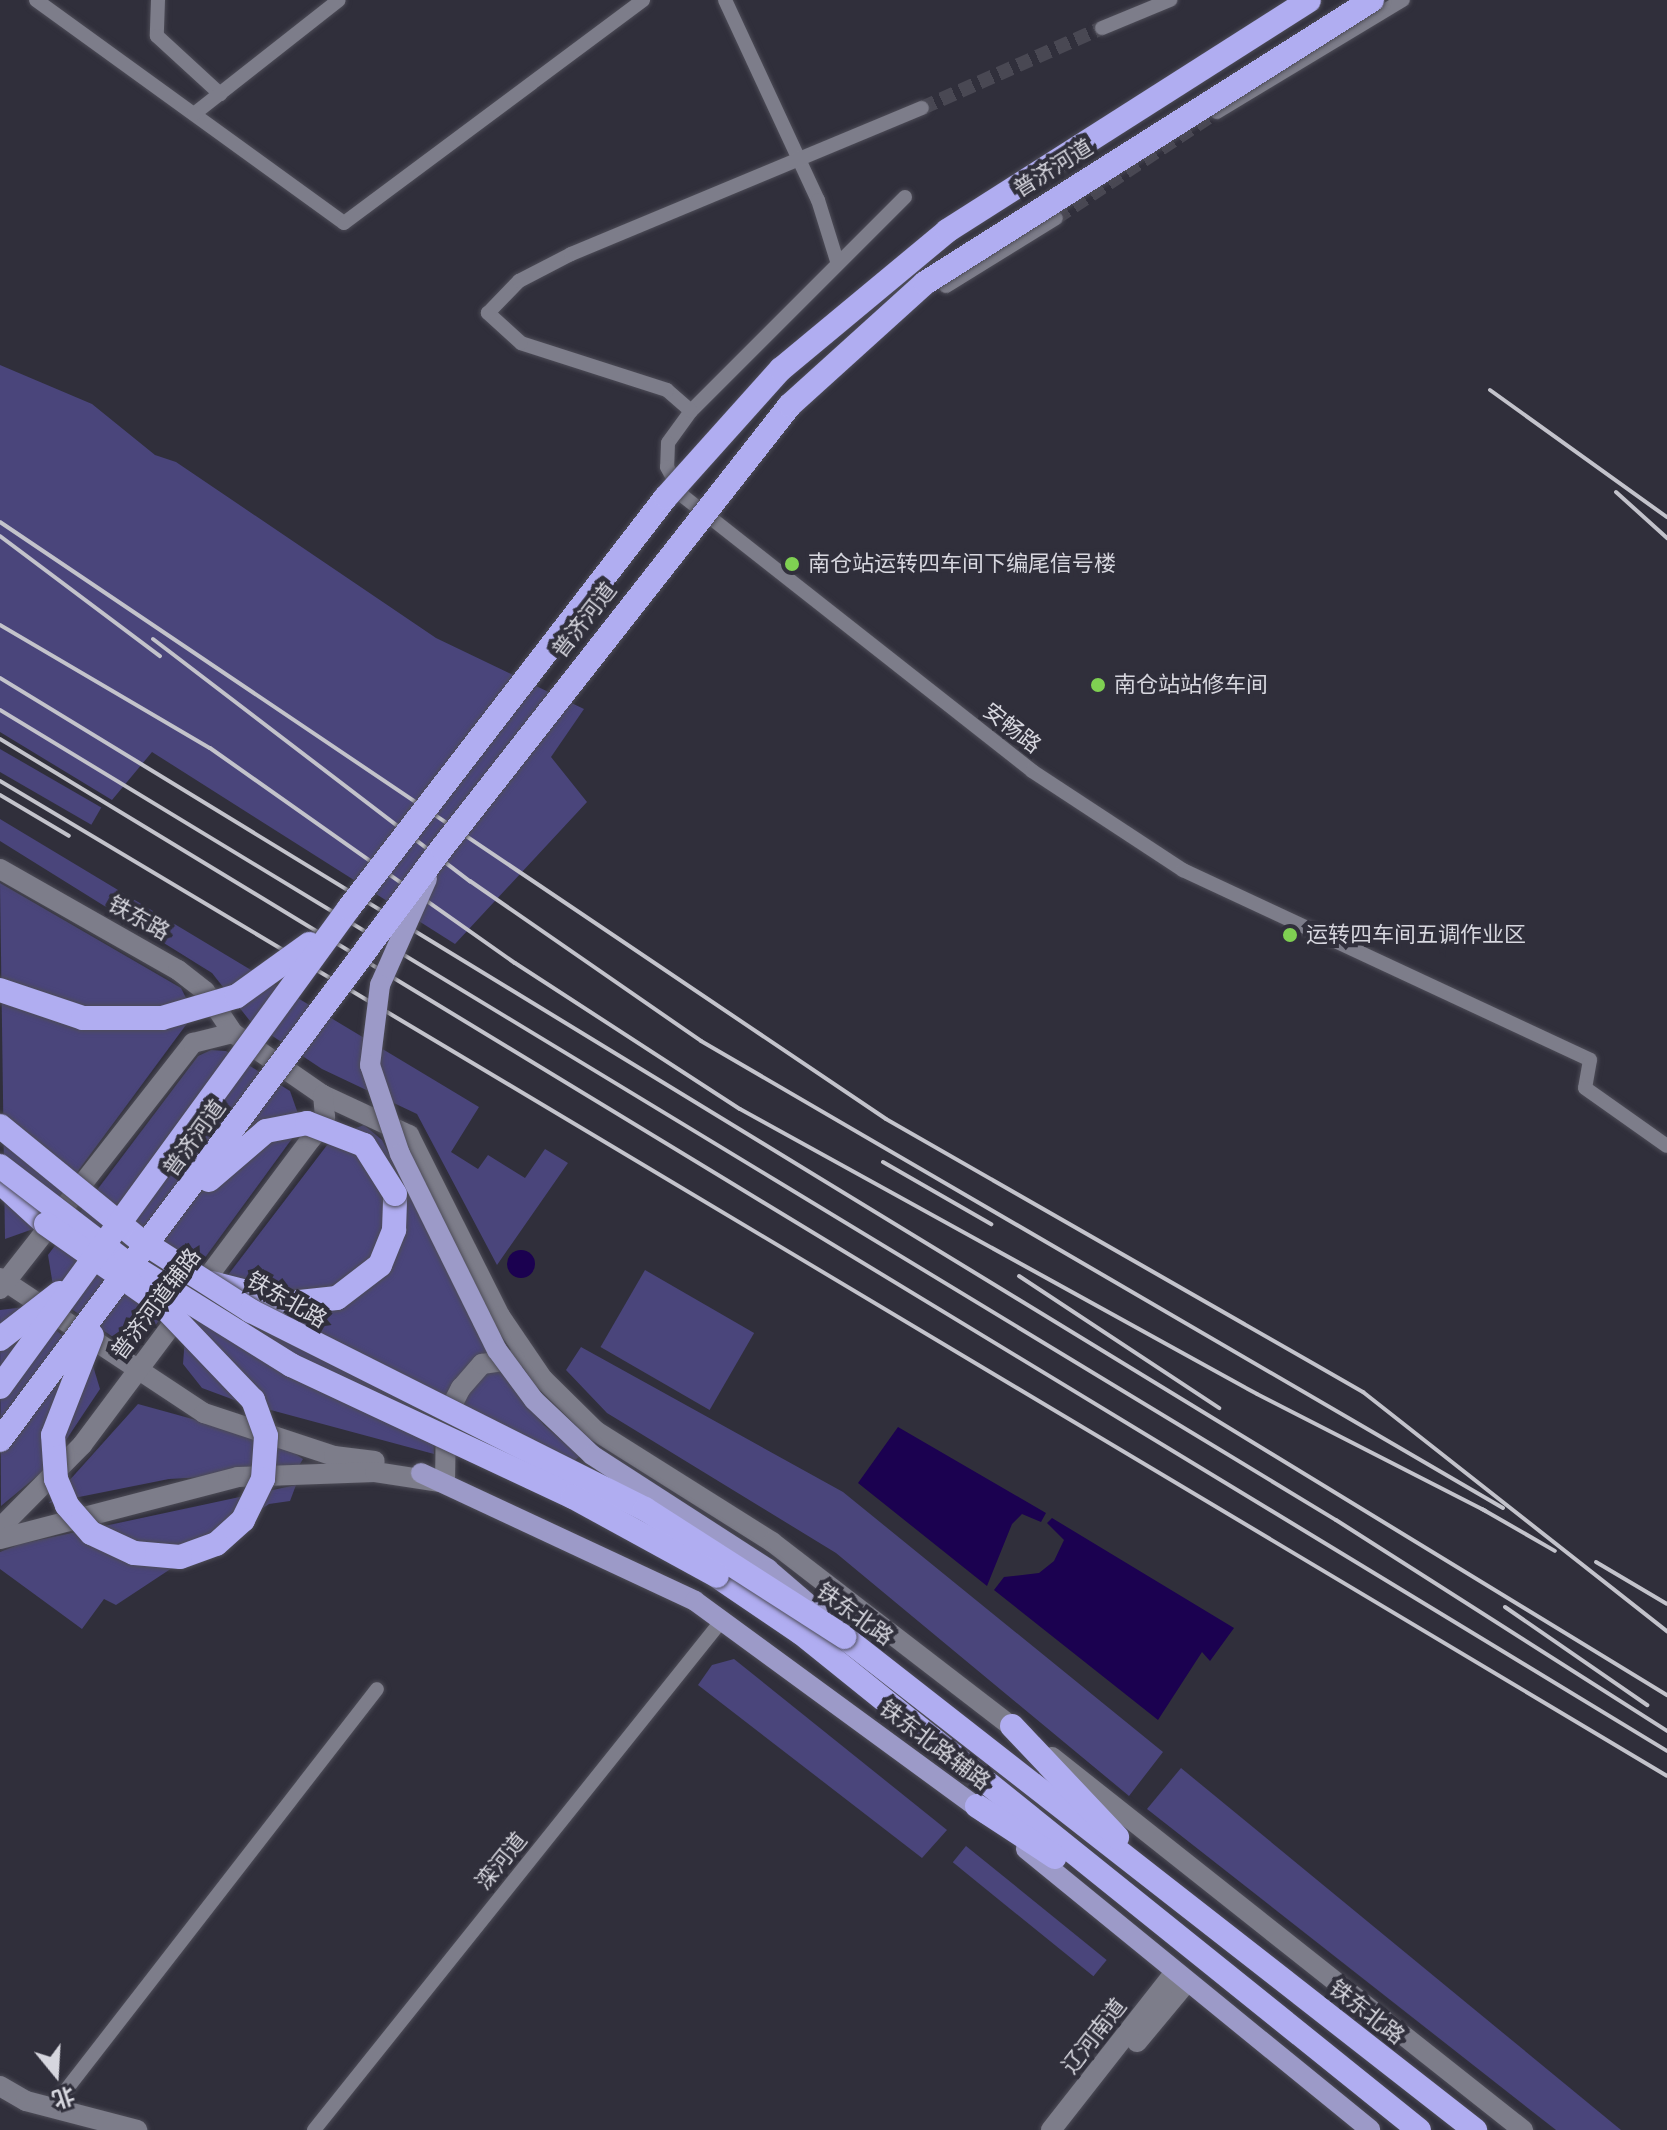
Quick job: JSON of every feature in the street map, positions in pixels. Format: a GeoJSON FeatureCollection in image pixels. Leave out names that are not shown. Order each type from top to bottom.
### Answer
{"type":"FeatureCollection","features":[{"type":"Feature","properties":{"kind":"highway","name":"普济河道"},"geometry":{"type":"LineString","coordinates":[[0,1387],[349,908],[666,497],[824,327],[947,231],[1309,0]]}},
{"type":"Feature","properties":{"kind":"highway","name":"普济河道"},"geometry":{"type":"LineString","coordinates":[[0,1440],[170,1217],[442,848],[752,447],[872,326],[1038,208],[1372,0]]}},
{"type":"Feature","properties":{"kind":"highway"},"geometry":{"type":"LineString","coordinates":[[0,990],[83,1018],[186,1014],[278,973],[349,908]]}},
{"type":"Feature","properties":{"kind":"highway"},"geometry":{"type":"LineString","coordinates":[[170,1217],[249,1141],[286,1124],[343,1132],[387,1172],[396,1204],[391,1241],[380,1265],[348,1292],[290,1303],[208,1282]]}},
{"type":"Feature","properties":{"kind":"highway","name":"铁东北路"},"geometry":{"type":"LineString","coordinates":[[0,1126],[140,1240],[281,1329],[645,1509],[844,1637],[1475,2130]]}},
{"type":"Feature","properties":{"kind":"highway"},"geometry":{"type":"LineString","coordinates":[[0,1166],[124,1261],[291,1365],[573,1497],[717,1576],[801,1633],[1419,2130]]}},
{"type":"Feature","properties":{"kind":"highway"},"geometry":{"type":"LineString","coordinates":[[0,1182],[46,1224]]}},
{"type":"Feature","properties":{"kind":"highway"},"geometry":{"type":"LineString","coordinates":[[0,1197],[46,1224],[164,1307],[243,1350],[291,1365]]}},
{"type":"Feature","properties":{"kind":"highway"},"geometry":{"type":"LineString","coordinates":[[0,1339],[82,1274]]}},
{"type":"Feature","properties":{"kind":"highway"},"geometry":{"type":"LineString","coordinates":[[105,1304],[59,1411],[56,1479],[74,1515],[100,1539],[166,1558],[204,1550],[234,1531],[256,1500],[267,1452],[249,1393],[164,1307]]}},
{"type":"Feature","properties":{"kind":"highway"},"geometry":{"type":"LineString","coordinates":[[1012,1726],[1175,1895]]}},
{"type":"Feature","properties":{"kind":"highway"},"geometry":{"type":"LineString","coordinates":[[977,1806],[1157,1922]]}},
{"type":"Feature","properties":{"kind":"main road"},"geometry":{"type":"LineString","coordinates":[[442,848],[380,985],[370,1065],[400,1154],[478,1313],[497,1350],[561,1429],[624,1478],[768,1569],[844,1637]]}},
{"type":"Feature","properties":{"kind":"main road","name":"铁东北路辅路"},"geometry":{"type":"LineString","coordinates":[[421,1473],[648,1576],[723,1619],[977,1806],[1370,2130]]}},
{"type":"Feature","properties":{"kind":"street"},"geometry":{"type":"LineString","coordinates":[[36,0],[344,223],[643,0]]}},
{"type":"Feature","properties":{"kind":"street"},"geometry":{"type":"LineString","coordinates":[[158,0],[157,36],[220,94]]}},
{"type":"Feature","properties":{"kind":"street"},"geometry":{"type":"LineString","coordinates":[[194,114],[339,0]]}},
{"type":"Feature","properties":{"kind":"street"},"geometry":{"type":"LineString","coordinates":[[725,0],[800,161],[837,261]]}},
{"type":"Feature","properties":{"kind":"street"},"geometry":{"type":"LineString","coordinates":[[1102,28],[1170,0]]}},
{"type":"Feature","properties":{"kind":"street"},"geometry":{"type":"LineString","coordinates":[[1217,112],[1403,0]]}},
{"type":"Feature","properties":{"kind":"street"},"geometry":{"type":"LineString","coordinates":[[691,411],[667,390],[521,343],[488,313],[519,281],[571,254],[922,108]]}},
{"type":"Feature","properties":{"kind":"street","name":"安畅路"},"geometry":{"type":"LineString","coordinates":[[905,197],[837,261],[691,411],[668,443],[667,467],[683,496],[1032,771],[1183,870],[1590,1060],[1585,1088],[1667,1146]]}},
{"type":"Feature","properties":{"kind":"street"},"geometry":{"type":"LineString","coordinates":[[946,286],[1056,218]]}},
{"type":"Feature","properties":{"kind":"street","name":"铁东路"},"geometry":{"type":"LineString","coordinates":[[0,869],[178,970],[205,991],[233,1033]]}},
{"type":"Feature","properties":{"kind":"street"},"geometry":{"type":"LineString","coordinates":[[421,1473],[334,1456],[204,1413],[2,1284],[193,1043],[233,1033],[323,1095],[409,1135],[500,1316],[534,1367],[596,1431],[710,1502],[857,1603],[1523,2130]]}},
{"type":"Feature","properties":{"kind":"street","name":"普济河道辅路"},"geometry":{"type":"LineString","coordinates":[[0,1528],[45,1490],[322,1124],[323,1095]]}},
{"type":"Feature","properties":{"kind":"street"},"geometry":{"type":"LineString","coordinates":[[0,1539],[238,1477],[375,1472],[445,1483],[446,1417],[461,1388],[482,1364],[505,1355],[534,1367]]}},
{"type":"Feature","properties":{"kind":"street","name":"滦河道"},"geometry":{"type":"LineString","coordinates":[[314,2130],[723,1619]]}},
{"type":"Feature","properties":{"kind":"street"},"geometry":{"type":"LineString","coordinates":[[52,2108],[377,1689]]}},
{"type":"Feature","properties":{"kind":"street","name":"辽河南道"},"geometry":{"type":"LineString","coordinates":[[1051,2130],[1181,1977]]}},
{"type":"Feature","properties":{"kind":"street","name":"辽河南道"},"geometry":{"type":"LineString","coordinates":[[1062,2130],[1181,1977]]}},
{"type":"Feature","properties":{"kind":"street"},"geometry":{"type":"LineString","coordinates":[[0,2086],[52,2108],[137,2130]]}},
{"type":"Feature","properties":{"kind":"street"},"geometry":{"type":"LineString","coordinates":[[0,2099],[82,2130]]}},
{"type":"Feature","properties":{"kind":"shaded area"},"geometry":{"type":"Polygon","coordinates":[[[0,365],[92,404],[155,455],[176,462],[436,638],[584,709],[551,757],[587,802],[455,944],[152,752],[112,800],[0,732],[0,365]]]}},
{"type":"Feature","properties":{"kind":"shaded area"},"geometry":{"type":"Polygon","coordinates":[[[0,749],[101,808],[91,825],[0,772],[0,749]]]}},
{"type":"Feature","properties":{"kind":"shaded area"},"geometry":{"type":"Polygon","coordinates":[[[0,819],[479,1107],[451,1152],[478,1169],[488,1155],[525,1178],[545,1149],[568,1163],[497,1265],[417,1114],[322,1069],[250,1021],[212,973],[0,841],[0,819]]]}},
{"type":"Feature","properties":{"kind":"shaded area"},"geometry":{"type":"Polygon","coordinates":[[[0,883],[181,988],[194,1014],[36,1228],[5,1239],[0,883]]]}},
{"type":"Feature","properties":{"kind":"shaded area"},"geometry":{"type":"Polygon","coordinates":[[[211,1050],[226,1051],[290,1091],[302,1125],[155,1326],[133,1340],[113,1337],[55,1298],[48,1255],[198,1056],[211,1050]]]}},
{"type":"Feature","properties":{"kind":"shaded area"},"geometry":{"type":"Polygon","coordinates":[[[364,1125],[382,1140],[489,1354],[470,1363],[433,1419],[434,1454],[237,1401],[202,1388],[183,1364],[185,1337],[231,1271],[334,1136],[364,1125]]]}},
{"type":"Feature","properties":{"kind":"shaded area"},"geometry":{"type":"Polygon","coordinates":[[[521,1250],[531,1254],[535,1264],[531,1274],[521,1278],[511,1274],[507,1264],[511,1254],[521,1250]]]}},
{"type":"Feature","properties":{"kind":"shaded area"},"geometry":{"type":"Polygon","coordinates":[[[645,1270],[754,1333],[710,1410],[600,1347],[645,1270]]]}},
{"type":"Feature","properties":{"kind":"shaded area"},"geometry":{"type":"Polygon","coordinates":[[[25,1307],[90,1356],[100,1389],[48,1467],[1,1506],[0,1310],[25,1307]]]}},
{"type":"Feature","properties":{"kind":"shaded area"},"geometry":{"type":"Polygon","coordinates":[[[581,1347],[843,1492],[1163,1752],[1129,1796],[836,1553],[607,1413],[566,1370],[581,1347]]]}},
{"type":"Feature","properties":{"kind":"shaded area"},"geometry":{"type":"Polygon","coordinates":[[[495,1363],[544,1425],[580,1456],[574,1461],[456,1406],[495,1363]]]}},
{"type":"Feature","properties":{"kind":"shaded area"},"geometry":{"type":"Polygon","coordinates":[[[138,1404],[280,1443],[303,1459],[295,1472],[169,1479],[49,1503],[138,1404]]]}},
{"type":"Feature","properties":{"kind":"shaded area"},"geometry":{"type":"Polygon","coordinates":[[[898,1427],[1046,1513],[1041,1522],[1022,1514],[1012,1524],[987,1586],[858,1483],[898,1427]]]}},
{"type":"Feature","properties":{"kind":"shaded area"},"geometry":{"type":"Polygon","coordinates":[[[296,1485],[290,1501],[269,1504],[116,1605],[104,1599],[82,1629],[0,1569],[0,1552],[20,1544],[296,1485]]]}},
{"type":"Feature","properties":{"kind":"shaded area"},"geometry":{"type":"Polygon","coordinates":[[[1052,1518],[1234,1628],[1210,1661],[1202,1652],[1158,1720],[994,1590],[1004,1577],[1039,1573],[1054,1561],[1064,1540],[1047,1523],[1052,1518]]]}},
{"type":"Feature","properties":{"kind":"shaded area"},"geometry":{"type":"Polygon","coordinates":[[[734,1659],[947,1830],[922,1858],[698,1685],[712,1665],[734,1659]]]}},
{"type":"Feature","properties":{"kind":"shaded area"},"geometry":{"type":"Polygon","coordinates":[[[1181,1768],[1621,2130],[1556,2130],[1147,1809],[1181,1768]]]}},
{"type":"Feature","properties":{"kind":"shaded area"},"geometry":{"type":"Polygon","coordinates":[[[966,1846],[1107,1960],[1093,1976],[953,1862],[966,1846]]]}},
{"type":"Feature","properties":{"kind":"tunnel"},"geometry":{"type":"LineString","coordinates":[[922,108],[1102,28]]}},
{"type":"Feature","properties":{"kind":"tunnel"},"geometry":{"type":"LineString","coordinates":[[1056,218],[1217,112]]}},
{"type":"Feature","properties":{"kind":"railway"},"geometry":{"type":"LineString","coordinates":[[1490,390],[1667,517]]}},
{"type":"Feature","properties":{"kind":"railway"},"geometry":{"type":"LineString","coordinates":[[1616,492],[1667,538]]}},
{"type":"Feature","properties":{"kind":"railway"},"geometry":{"type":"LineString","coordinates":[[0,522],[886,1119],[1363,1392],[1667,1631]]}},
{"type":"Feature","properties":{"kind":"railway"},"geometry":{"type":"LineString","coordinates":[[0,536],[160,656]]}},
{"type":"Feature","properties":{"kind":"railway"},"geometry":{"type":"LineString","coordinates":[[0,625],[210,748],[515,963],[740,1109],[1257,1394],[1486,1511]]}},
{"type":"Feature","properties":{"kind":"railway"},"geometry":{"type":"LineString","coordinates":[[153,639],[470,881],[701,1041],[1503,1508]]}},
{"type":"Feature","properties":{"kind":"railway"},"geometry":{"type":"LineString","coordinates":[[0,678],[1667,1695]]}},
{"type":"Feature","properties":{"kind":"railway"},"geometry":{"type":"LineString","coordinates":[[0,710],[1336,1520],[1667,1731]]}},
{"type":"Feature","properties":{"kind":"railway"},"geometry":{"type":"LineString","coordinates":[[0,739],[1667,1751]]}},
{"type":"Feature","properties":{"kind":"railway"},"geometry":{"type":"LineString","coordinates":[[0,781],[1667,1776]]}},
{"type":"Feature","properties":{"kind":"railway"},"geometry":{"type":"LineString","coordinates":[[0,795],[69,836]]}},
{"type":"Feature","properties":{"kind":"railway"},"geometry":{"type":"LineString","coordinates":[[883,1162],[991,1224]]}},
{"type":"Feature","properties":{"kind":"railway"},"geometry":{"type":"LineString","coordinates":[[1019,1276],[1219,1408]]}},
{"type":"Feature","properties":{"kind":"railway"},"geometry":{"type":"LineString","coordinates":[[1482,1509],[1555,1551]]}},
{"type":"Feature","properties":{"kind":"railway"},"geometry":{"type":"LineString","coordinates":[[1596,1562],[1667,1604]]}},
{"type":"Feature","properties":{"kind":"railway"},"geometry":{"type":"LineString","coordinates":[[1505,1607],[1647,1705]]}},
{"type":"Feature","properties":{"kind":"place","name":"南仓站运转四车间下编尾信号楼"},"geometry":{"type":"Point","coordinates":[792,564]}},
{"type":"Feature","properties":{"kind":"place","name":"南仓站站修车间"},"geometry":{"type":"Point","coordinates":[1098,685]}},
{"type":"Feature","properties":{"kind":"place","name":"运转四车间五调作业区"},"geometry":{"type":"Point","coordinates":[1290,935]}}]}
